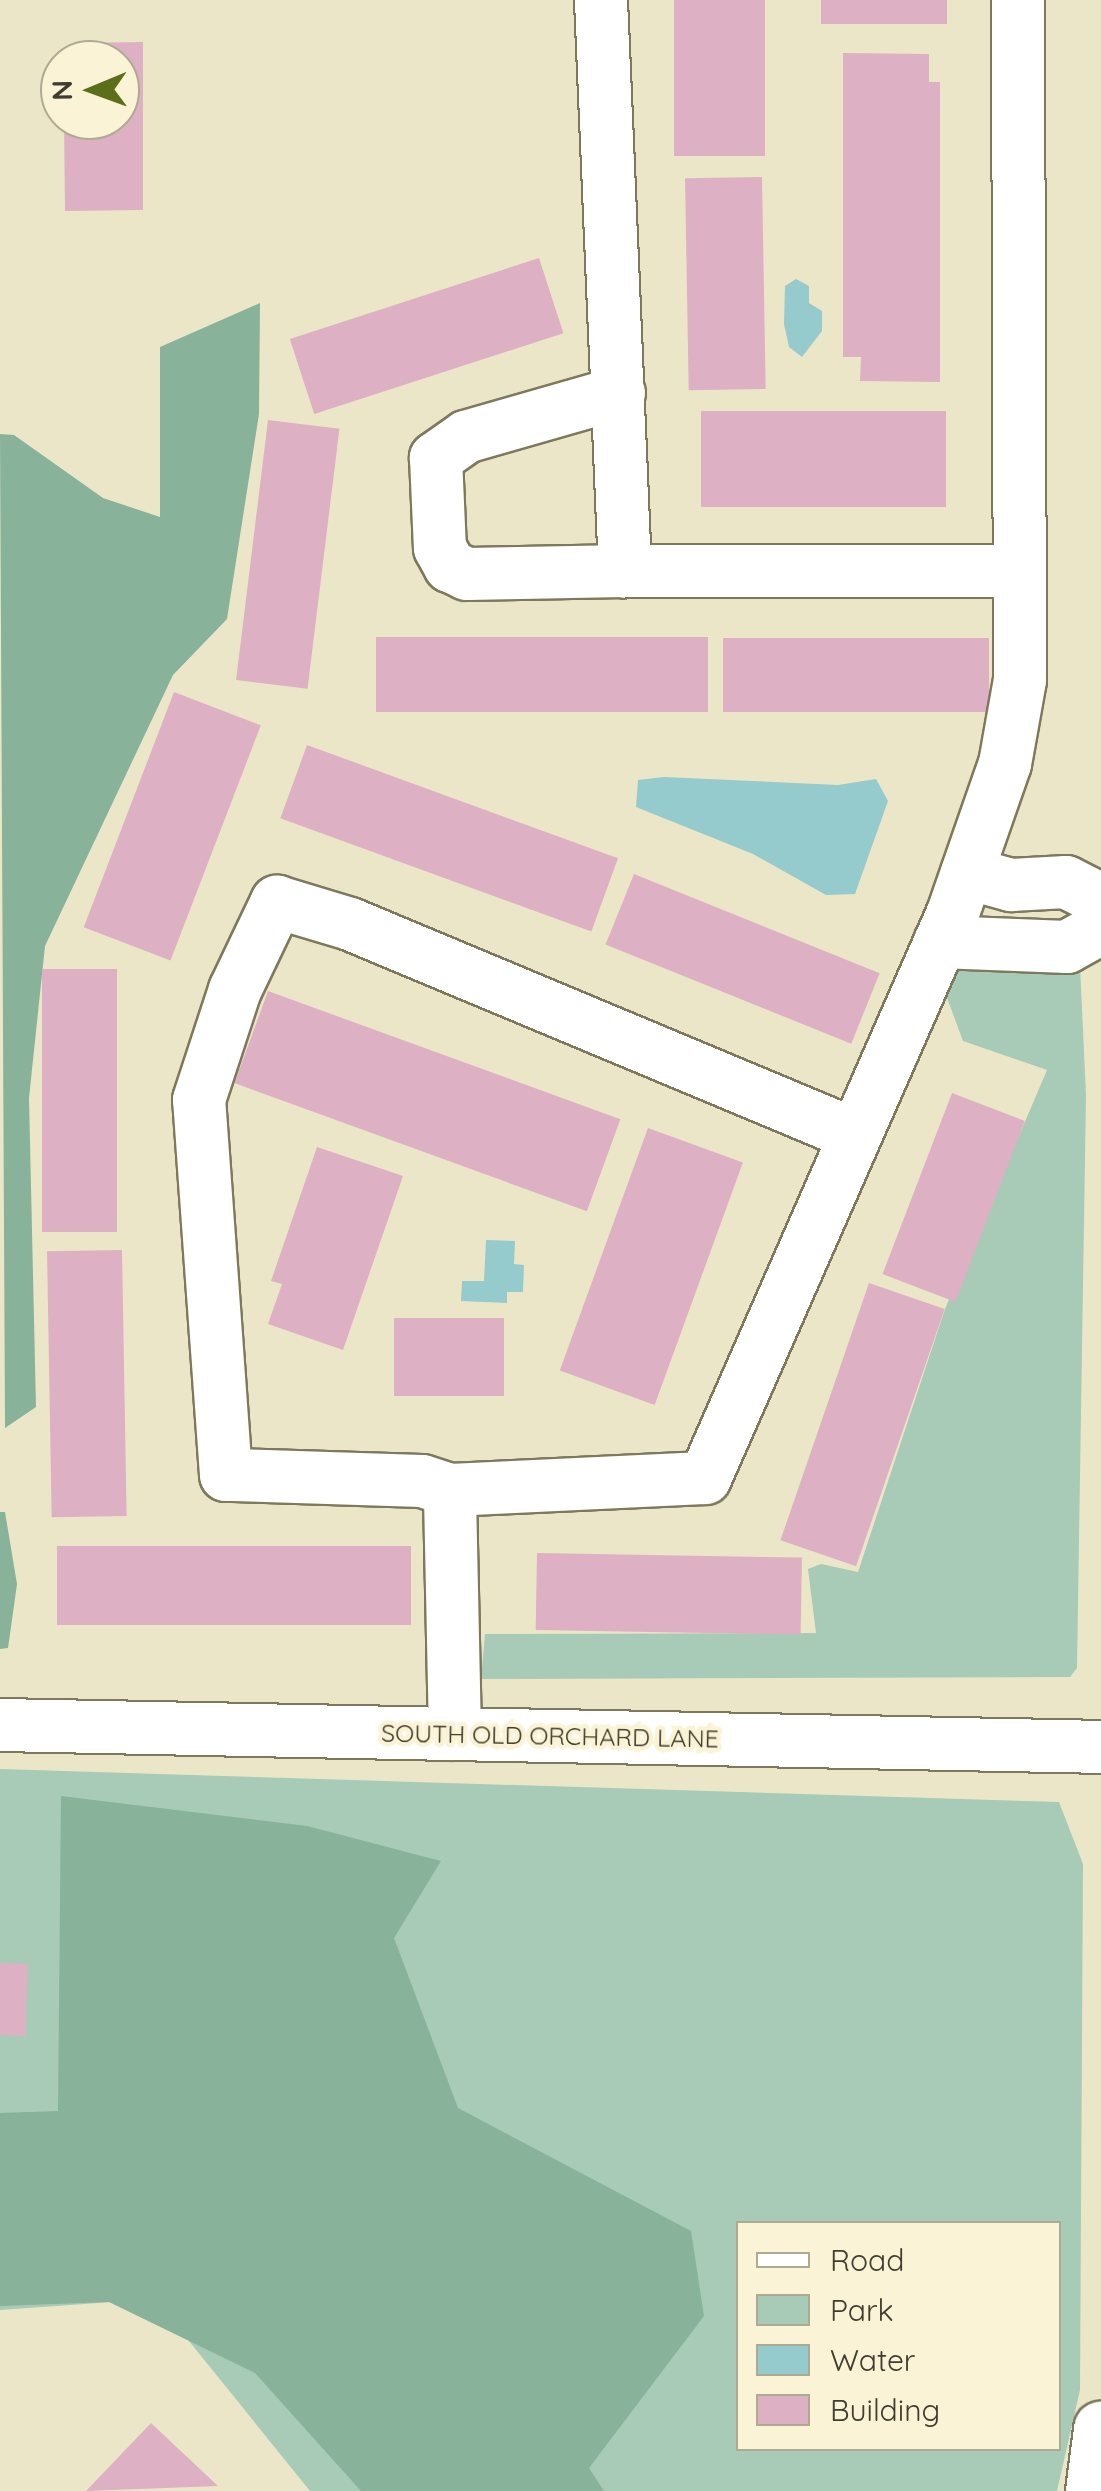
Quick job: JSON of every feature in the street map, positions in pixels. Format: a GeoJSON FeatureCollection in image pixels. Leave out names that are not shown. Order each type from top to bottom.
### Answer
{"type":"FeatureCollection","features":[{"type":"Feature","properties":{"kind":"main road"},"geometry":{"type":"LineString","coordinates":[[1093,2491],[1101,2429]]}},
{"type":"Feature","properties":{"kind":"street"},"geometry":{"type":"LineString","coordinates":[[601,0],[625,571]]}},
{"type":"Feature","properties":{"kind":"street"},"geometry":{"type":"LineString","coordinates":[[855,1135],[350,924],[277,902],[234,990],[199,1100],[226,1475],[422,1481],[450,1490],[705,1478],[940,942],[1005,764],[1020,680],[1018,0]]}},
{"type":"Feature","properties":{"kind":"street"},"geometry":{"type":"LineString","coordinates":[[619,393],[466,437],[436,458],[440,548],[450,566],[468,574],[1020,572]]}},
{"type":"Feature","properties":{"kind":"street"},"geometry":{"type":"LineString","coordinates":[[967,873],[1012,885],[1066,882],[1101,900]]}},
{"type":"Feature","properties":{"kind":"street"},"geometry":{"type":"LineString","coordinates":[[940,942],[1068,947],[1101,928]]}},
{"type":"Feature","properties":{"kind":"street"},"geometry":{"type":"LineString","coordinates":[[450,1490],[454,1734]]}},
{"type":"Feature","properties":{"kind":"street","name":"SOUTH OLD ORCHARD LANE"},"geometry":{"type":"LineString","coordinates":[[0,1726],[1101,1747]]}},
{"type":"Feature","properties":{"kind":"green space"},"geometry":{"type":"Polygon","coordinates":[[[260,303],[259,414],[227,619],[173,675],[45,946],[29,1098],[36,1407],[5,1428],[0,434],[14,435],[103,498],[160,517],[160,347],[260,303]]]}},
{"type":"Feature","properties":{"kind":"green space"},"geometry":{"type":"Polygon","coordinates":[[[960,960],[1080,965],[1086,1095],[1077,1668],[1070,1677],[481,1679],[485,1634],[816,1633],[808,1569],[821,1564],[858,1572],[945,1309],[1047,1070],[963,1041],[940,979],[960,960]]]}},
{"type":"Feature","properties":{"kind":"green space"},"geometry":{"type":"Polygon","coordinates":[[[0,1512],[5,1512],[17,1584],[8,1648],[0,1649],[0,1512]]]}},
{"type":"Feature","properties":{"kind":"green space"},"geometry":{"type":"Polygon","coordinates":[[[0,1769],[1059,1802],[1083,1864],[1080,2390],[1057,2491],[310,2491],[155,2299],[0,2310],[0,1769]]]}},
{"type":"Feature","properties":{"kind":"green space"},"geometry":{"type":"Polygon","coordinates":[[[61,1796],[307,1826],[441,1861],[394,1938],[458,2108],[691,2231],[704,2316],[589,2468],[604,2491],[361,2491],[255,2373],[109,2302],[0,2306],[0,2113],[58,2111],[61,1796]]]}},
{"type":"Feature","properties":{"kind":"water"},"geometry":{"type":"Polygon","coordinates":[[[796,279],[809,286],[809,303],[822,311],[822,331],[802,357],[789,347],[784,324],[785,286],[796,279]]]}},
{"type":"Feature","properties":{"kind":"water"},"geometry":{"type":"Polygon","coordinates":[[[664,777],[838,785],[876,779],[888,801],[855,894],[826,895],[753,854],[636,807],[638,780],[664,777]]]}},
{"type":"Feature","properties":{"kind":"water"},"geometry":{"type":"Polygon","coordinates":[[[486,1240],[515,1241],[514,1264],[524,1265],[523,1292],[507,1292],[507,1303],[461,1301],[462,1281],[484,1281],[486,1240]]]}},
{"type":"Feature","properties":{"kind":"building"},"geometry":{"type":"Polygon","coordinates":[[[674,0],[765,0],[765,156],[674,156],[674,0]]]}},
{"type":"Feature","properties":{"kind":"building"},"geometry":{"type":"Polygon","coordinates":[[[821,0],[947,0],[947,24],[821,24],[821,0]]]}},
{"type":"Feature","properties":{"kind":"building"},"geometry":{"type":"Polygon","coordinates":[[[143,42],[143,210],[65,211],[64,140],[140,140],[143,42]]]}},
{"type":"Feature","properties":{"kind":"building"},"geometry":{"type":"Polygon","coordinates":[[[843,53],[929,54],[929,82],[940,82],[940,382],[860,381],[861,357],[843,357],[843,53]]]}},
{"type":"Feature","properties":{"kind":"building"},"geometry":{"type":"Polygon","coordinates":[[[762,177],[766,389],[689,390],[685,178],[762,177]]]}},
{"type":"Feature","properties":{"kind":"building"},"geometry":{"type":"Polygon","coordinates":[[[539,258],[563,333],[314,414],[290,339],[539,258]]]}},
{"type":"Feature","properties":{"kind":"building"},"geometry":{"type":"Polygon","coordinates":[[[701,411],[946,411],[946,507],[701,507],[701,411]]]}},
{"type":"Feature","properties":{"kind":"building"},"geometry":{"type":"Polygon","coordinates":[[[268,420],[339,429],[308,689],[236,680],[268,420]]]}},
{"type":"Feature","properties":{"kind":"building"},"geometry":{"type":"Polygon","coordinates":[[[376,637],[708,637],[708,712],[376,712],[376,637]]]}},
{"type":"Feature","properties":{"kind":"building"},"geometry":{"type":"Polygon","coordinates":[[[723,638],[989,638],[989,712],[723,712],[723,638]]]}},
{"type":"Feature","properties":{"kind":"building"},"geometry":{"type":"Polygon","coordinates":[[[174,692],[261,725],[171,961],[84,927],[174,692]]]}},
{"type":"Feature","properties":{"kind":"building"},"geometry":{"type":"Polygon","coordinates":[[[307,745],[618,858],[591,932],[280,818],[307,745]]]}},
{"type":"Feature","properties":{"kind":"building"},"geometry":{"type":"Polygon","coordinates":[[[634,874],[880,973],[851,1044],[606,944],[634,874]]]}},
{"type":"Feature","properties":{"kind":"building"},"geometry":{"type":"Polygon","coordinates":[[[42,969],[117,969],[117,1232],[42,1232],[42,969]]]}},
{"type":"Feature","properties":{"kind":"building"},"geometry":{"type":"Polygon","coordinates":[[[268,991],[620,1119],[587,1211],[234,1083],[268,991]]]}},
{"type":"Feature","properties":{"kind":"building"},"geometry":{"type":"Polygon","coordinates":[[[952,1093],[1025,1121],[955,1302],[882,1274],[952,1093]]]}},
{"type":"Feature","properties":{"kind":"building"},"geometry":{"type":"Polygon","coordinates":[[[648,1128],[743,1163],[655,1405],[560,1370],[648,1128]]]}},
{"type":"Feature","properties":{"kind":"building"},"geometry":{"type":"Polygon","coordinates":[[[317,1147],[403,1176],[343,1350],[268,1324],[282,1284],[271,1281],[317,1147]]]}},
{"type":"Feature","properties":{"kind":"building"},"geometry":{"type":"Polygon","coordinates":[[[122,1250],[127,1516],[52,1517],[47,1251],[122,1250]]]}},
{"type":"Feature","properties":{"kind":"building"},"geometry":{"type":"Polygon","coordinates":[[[869,1283],[945,1309],[856,1566],[780,1540],[869,1283]]]}},
{"type":"Feature","properties":{"kind":"building"},"geometry":{"type":"Polygon","coordinates":[[[394,1318],[504,1318],[504,1396],[394,1396],[394,1318]]]}},
{"type":"Feature","properties":{"kind":"building"},"geometry":{"type":"Polygon","coordinates":[[[57,1546],[411,1546],[411,1625],[57,1625],[57,1546]]]}},
{"type":"Feature","properties":{"kind":"building"},"geometry":{"type":"Polygon","coordinates":[[[537,1553],[802,1558],[801,1635],[536,1630],[537,1553]]]}},
{"type":"Feature","properties":{"kind":"building"},"geometry":{"type":"Polygon","coordinates":[[[0,1963],[28,1964],[25,2036],[0,2035],[0,1963]]]}},
{"type":"Feature","properties":{"kind":"building"},"geometry":{"type":"Polygon","coordinates":[[[151,2423],[218,2486],[86,2491],[151,2423]]]}}]}
